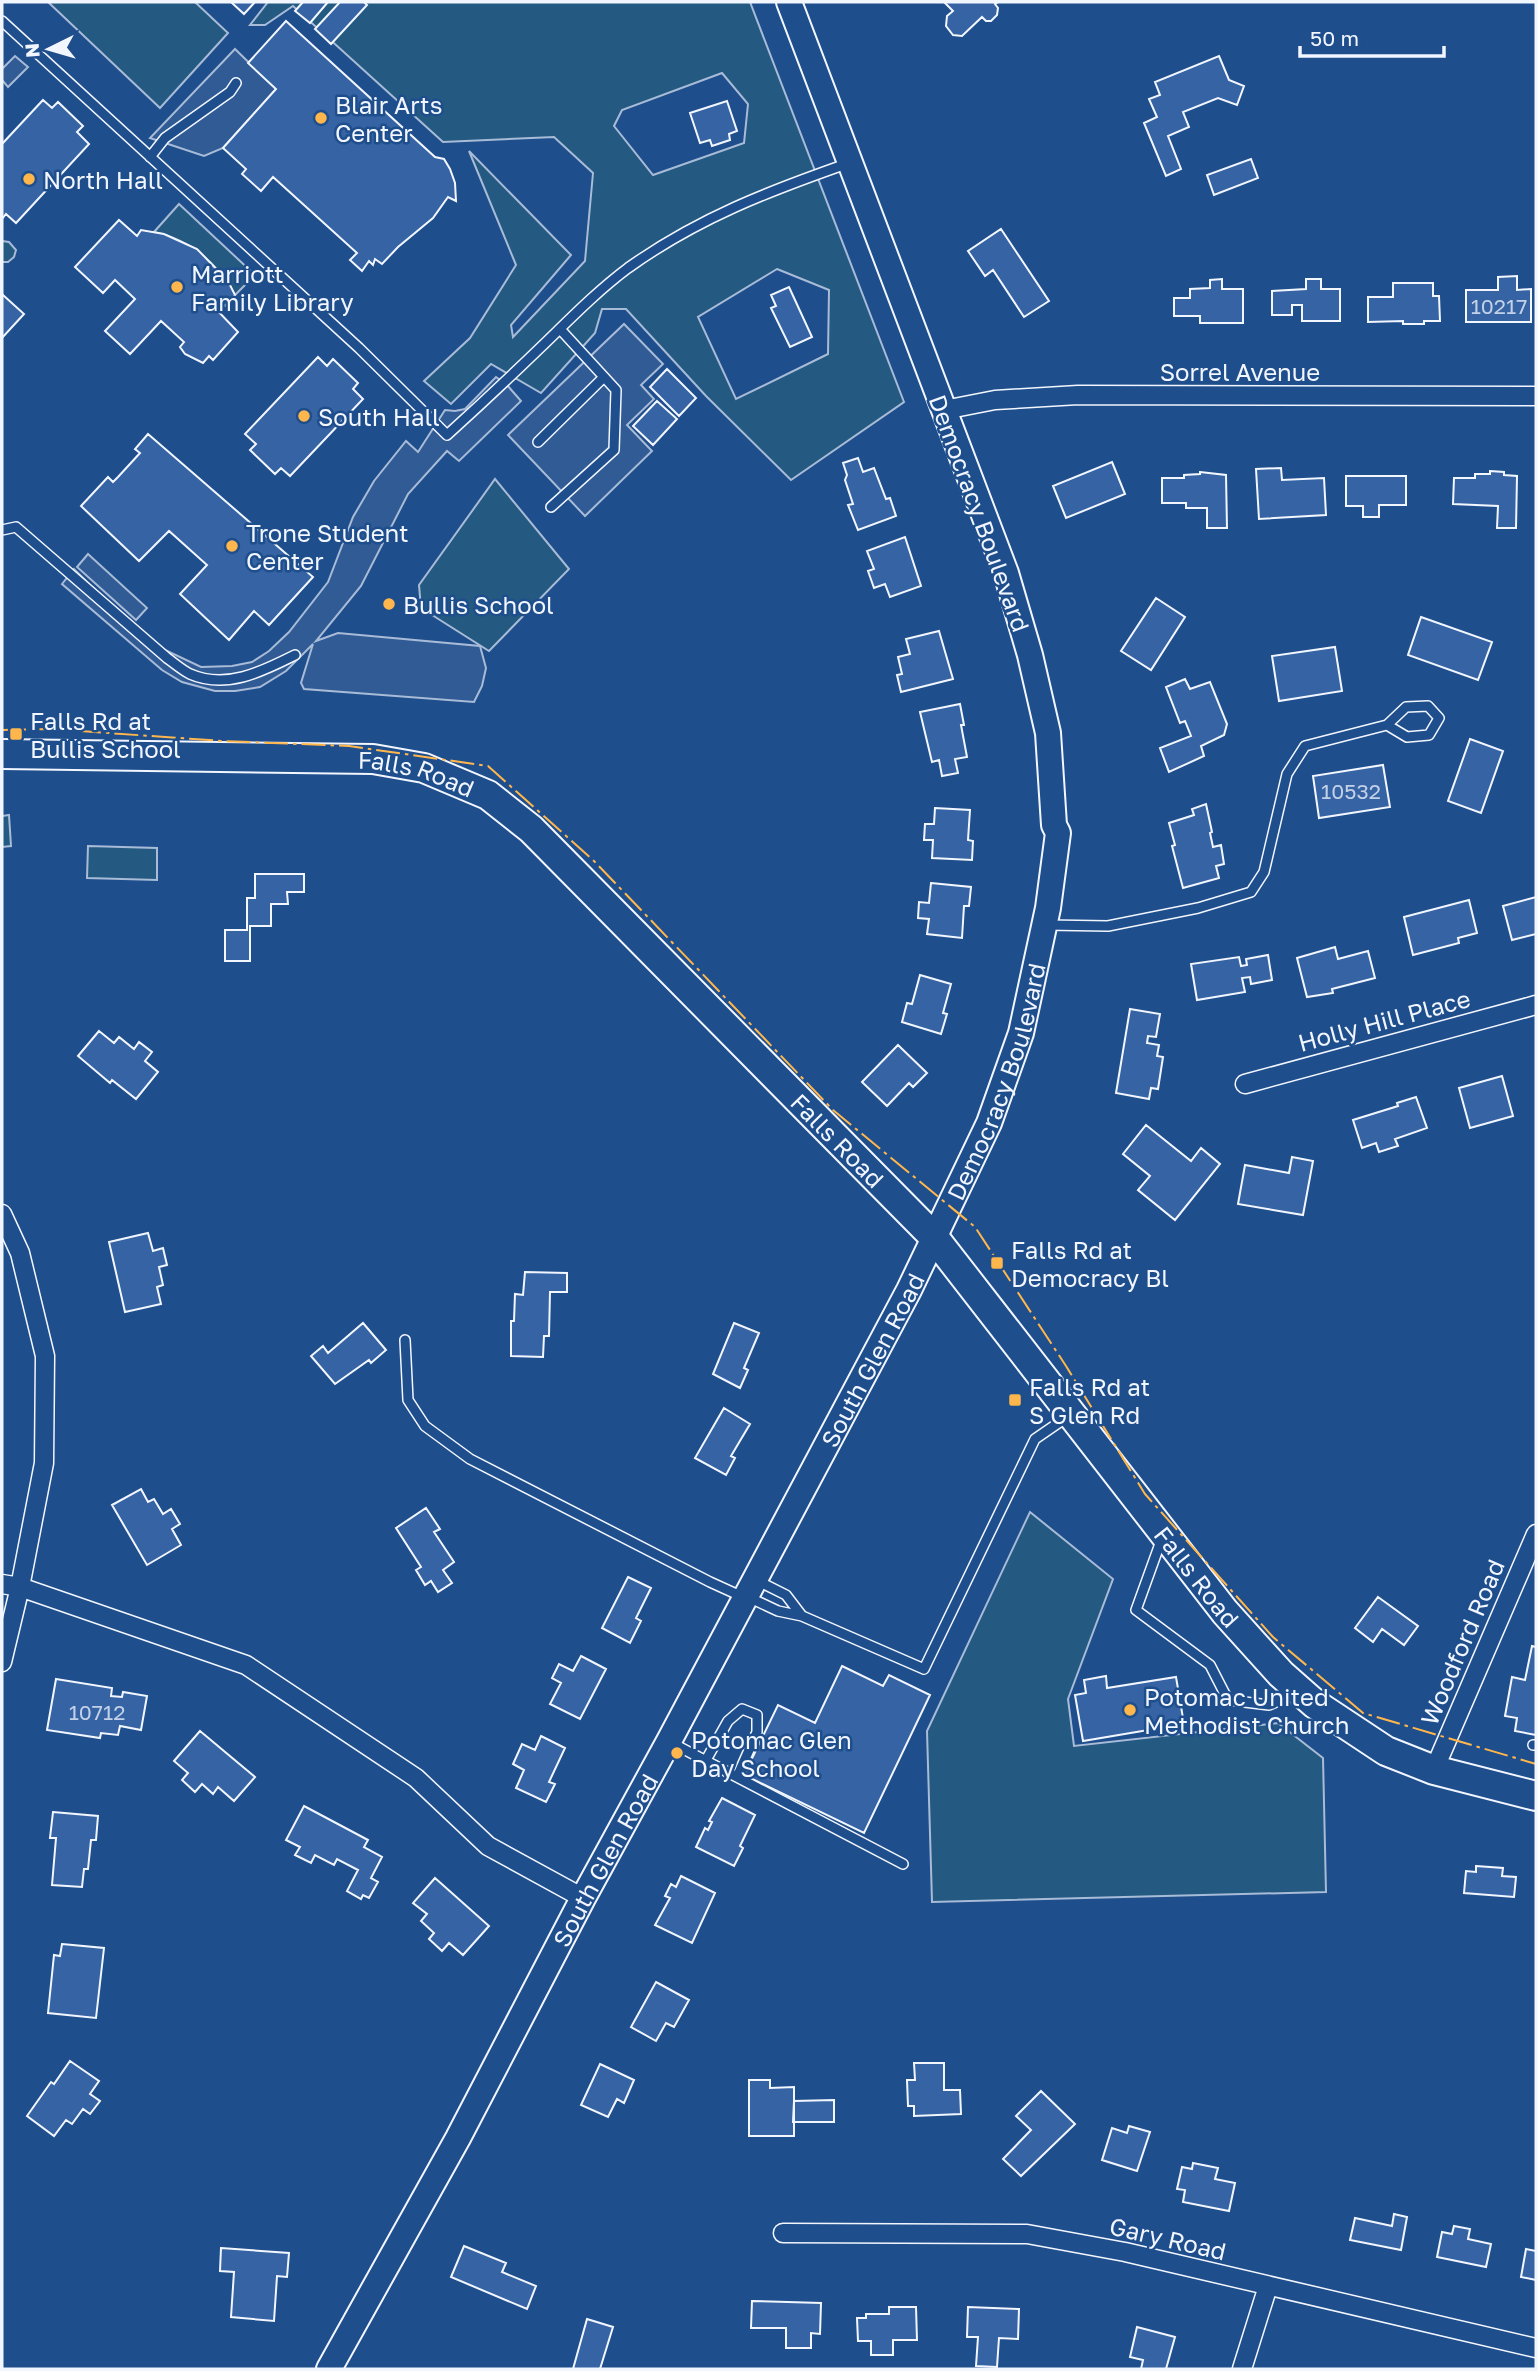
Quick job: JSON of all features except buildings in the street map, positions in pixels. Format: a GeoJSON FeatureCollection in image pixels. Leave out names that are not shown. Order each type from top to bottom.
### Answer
{"type":"FeatureCollection","features":[{"type":"Feature","properties":{"kind":"main road","name":"Democracy Boulevard"},"geometry":{"type":"LineString","coordinates":[[789,2],[1006,573],[1030,655],[1048,733],[1054,825],[1058,833],[1044,925],[1016,1046],[989,1123],[933,1236]]}},
{"type":"Feature","properties":{"kind":"main road","name":"Falls Road"},"geometry":{"type":"LineString","coordinates":[[2,754],[373,759],[424,768],[488,795],[531,829],[933,1236],[1225,1612],[1281,1674],[1301,1692],[1386,1751],[1434,1770],[1534,1792]]}},
{"type":"Feature","properties":{"kind":"main road","name":"South Glen Road"},"geometry":{"type":"LineString","coordinates":[[329,2369],[458,2138],[583,1898],[909,1290],[933,1236]]}},
{"type":"Feature","properties":{"kind":"street","name":"Sorrel Avenue"},"geometry":{"type":"LineString","coordinates":[[944,410],[995,400],[1078,395],[1536,396]]}},
{"type":"Feature","properties":{"kind":"street","name":"Holly Hill Place"},"geometry":{"type":"LineString","coordinates":[[1245,1084],[1536,1005]]}},
{"type":"Feature","properties":{"kind":"street"},"geometry":{"type":"LineString","coordinates":[[2,1214],[20,1253],[45,1356],[44,1463],[20,1587],[2,1662]]}},
{"type":"Feature","properties":{"kind":"street","name":"Woodford Road"},"geometry":{"type":"LineString","coordinates":[[1434,1770],[1536,1534]]}},
{"type":"Feature","properties":{"kind":"street"},"geometry":{"type":"LineString","coordinates":[[2,1584],[20,1587],[246,1665],[416,1778],[488,1846],[583,1898]]}},
{"type":"Feature","properties":{"kind":"street","name":"Gary Road"},"geometry":{"type":"LineString","coordinates":[[783,2233],[1027,2234],[1125,2252],[1536,2347]]}},
{"type":"Feature","properties":{"kind":"street"},"geometry":{"type":"LineString","coordinates":[[1242,2369],[1268,2286]]}},
{"type":"Feature","properties":{"kind":"lane"},"geometry":{"type":"LineString","coordinates":[[2,21],[359,348],[447,435],[586,302],[629,268],[704,220],[775,189],[849,163]]}},
{"type":"Feature","properties":{"kind":"lane"},"geometry":{"type":"LineString","coordinates":[[150,157],[165,138],[230,92],[236,83]]}},
{"type":"Feature","properties":{"kind":"lane"},"geometry":{"type":"LineString","coordinates":[[551,507],[614,450],[616,390],[560,329]]}},
{"type":"Feature","properties":{"kind":"lane"},"geometry":{"type":"LineString","coordinates":[[538,442],[604,377]]}},
{"type":"Feature","properties":{"kind":"lane"},"geometry":{"type":"LineString","coordinates":[[2,530],[16,527],[160,653],[189,674],[216,679],[241,678],[254,675],[295,655]]}},
{"type":"Feature","properties":{"kind":"lane"},"geometry":{"type":"LineString","coordinates":[[1044,925],[1108,926],[1198,908],[1251,892],[1264,872],[1287,774],[1305,746],[1387,725],[1406,707],[1428,706],[1439,718],[1429,734],[1407,737],[1387,725]]}},
{"type":"Feature","properties":{"kind":"lane"},"geometry":{"type":"LineString","coordinates":[[405,1340],[408,1400],[425,1426],[470,1459],[710,1583],[786,1595],[802,1616]]}},
{"type":"Feature","properties":{"kind":"lane"},"geometry":{"type":"LineString","coordinates":[[749,1591],[778,1611],[802,1616],[924,1669],[1035,1439],[1071,1414]]}},
{"type":"Feature","properties":{"kind":"lane"},"geometry":{"type":"LineString","coordinates":[[1164,1533],[1136,1610],[1210,1665],[1228,1700],[1269,1704],[1301,1692]]}},
{"type":"Feature","properties":{"kind":"lane"},"geometry":{"type":"LineString","coordinates":[[706,1760],[728,1721],[742,1709],[757,1715],[757,1732],[737,1777]]}},
{"type":"Feature","properties":{"kind":"lane"},"geometry":{"type":"LineString","coordinates":[[669,1741],[903,1864]]}},
{"type":"Feature","properties":{"kind":"shaded area"},"geometry":{"type":"Polygon","coordinates":[[[48,2],[195,2],[228,33],[160,108],[48,2]]]}},
{"type":"Feature","properties":{"kind":"shaded area"},"geometry":{"type":"Polygon","coordinates":[[[268,2],[750,2],[904,402],[791,480],[706,396],[626,309],[602,309],[595,333],[541,393],[491,364],[451,404],[424,381],[470,338],[516,265],[469,151],[571,255],[511,325],[513,337],[585,261],[593,173],[554,137],[443,142],[293,6],[265,25],[250,25],[268,2]],[[722,73],[622,110],[614,126],[653,175],[744,143],[748,104],[722,73]],[[777,269],[698,317],[736,399],[828,354],[829,290],[777,269]]]}},
{"type":"Feature","properties":{"kind":"shaded area"},"geometry":{"type":"Polygon","coordinates":[[[235,49],[276,89],[223,148],[204,156],[150,138],[235,49]]]}},
{"type":"Feature","properties":{"kind":"shaded area"},"geometry":{"type":"Polygon","coordinates":[[[15,56],[28,67],[8,87],[2,80],[2,69],[15,56]]]}},
{"type":"Feature","properties":{"kind":"shaded area"},"geometry":{"type":"Polygon","coordinates":[[[179,204],[255,275],[235,295],[220,273],[202,255],[180,241],[154,232],[179,204]]]}},
{"type":"Feature","properties":{"kind":"shaded area"},"geometry":{"type":"Polygon","coordinates":[[[2,241],[9,242],[16,250],[14,257],[8,262],[2,262],[2,241]]]}},
{"type":"Feature","properties":{"kind":"shaded area"},"geometry":{"type":"Polygon","coordinates":[[[624,324],[663,364],[641,385],[654,399],[627,425],[652,451],[585,516],[508,435],[624,324]]]}},
{"type":"Feature","properties":{"kind":"shaded area"},"geometry":{"type":"Polygon","coordinates":[[[496,377],[521,401],[459,461],[447,451],[408,494],[361,586],[316,641],[338,633],[480,646],[486,668],[482,686],[474,702],[304,689],[301,683],[313,644],[286,671],[260,687],[215,691],[182,682],[162,670],[62,584],[74,569],[148,642],[201,667],[252,662],[269,651],[289,632],[328,582],[353,517],[374,481],[406,441],[418,452],[445,410],[465,409],[496,377]]]}},
{"type":"Feature","properties":{"kind":"shaded area"},"geometry":{"type":"Polygon","coordinates":[[[495,479],[569,569],[489,651],[421,608],[419,585],[495,479]]]}},
{"type":"Feature","properties":{"kind":"shaded area"},"geometry":{"type":"Polygon","coordinates":[[[88,554],[147,608],[136,620],[77,567],[88,554]]]}},
{"type":"Feature","properties":{"kind":"shaded area"},"geometry":{"type":"Polygon","coordinates":[[[9,815],[11,846],[2,847],[2,816],[9,815]]]}},
{"type":"Feature","properties":{"kind":"shaded area"},"geometry":{"type":"Polygon","coordinates":[[[88,846],[157,848],[157,880],[87,878],[88,846]]]}},
{"type":"Feature","properties":{"kind":"shaded area"},"geometry":{"type":"Polygon","coordinates":[[[1030,1512],[1113,1579],[1068,1699],[1074,1746],[1278,1723],[1323,1758],[1326,1892],[932,1902],[927,1731],[1030,1512]]]}},
{"type":"Feature","properties":{"kind":"power"},"geometry":{"type":"LineString","coordinates":[[2,730],[50,729],[223,741],[349,746],[488,766],[594,861],[833,1110],[975,1227],[1066,1366],[1145,1494],[1273,1637],[1363,1713],[1536,1764]]}},
{"type":"Feature","properties":{"kind":"place","name":"Blair Arts Center"},"geometry":{"type":"Point","coordinates":[321,118]}},
{"type":"Feature","properties":{"kind":"place","name":"North Hall"},"geometry":{"type":"Point","coordinates":[29,179]}},
{"type":"Feature","properties":{"kind":"place","name":"Marriott Family Library"},"geometry":{"type":"Point","coordinates":[177,287]}},
{"type":"Feature","properties":{"kind":"place","name":"South Hall"},"geometry":{"type":"Point","coordinates":[304,416]}},
{"type":"Feature","properties":{"kind":"place","name":"Trone Student Center"},"geometry":{"type":"Point","coordinates":[232,546]}},
{"type":"Feature","properties":{"kind":"place","name":"Bullis School"},"geometry":{"type":"Point","coordinates":[389,604]}},
{"type":"Feature","properties":{"kind":"place","name":"Falls Rd at Bullis School"},"geometry":{"type":"Point","coordinates":[16,734]}},
{"type":"Feature","properties":{"kind":"place","name":"Falls Rd at Democracy Bl"},"geometry":{"type":"Point","coordinates":[997,1263]}},
{"type":"Feature","properties":{"kind":"place","name":"Falls Rd at S Glen Rd"},"geometry":{"type":"Point","coordinates":[1015,1400]}},
{"type":"Feature","properties":{"kind":"place","name":"Potomac United Methodist Church"},"geometry":{"type":"Point","coordinates":[1130,1710]}},
{"type":"Feature","properties":{"kind":"place","name":"Potomac Glen Day School"},"geometry":{"type":"Point","coordinates":[677,1753]}}]}
